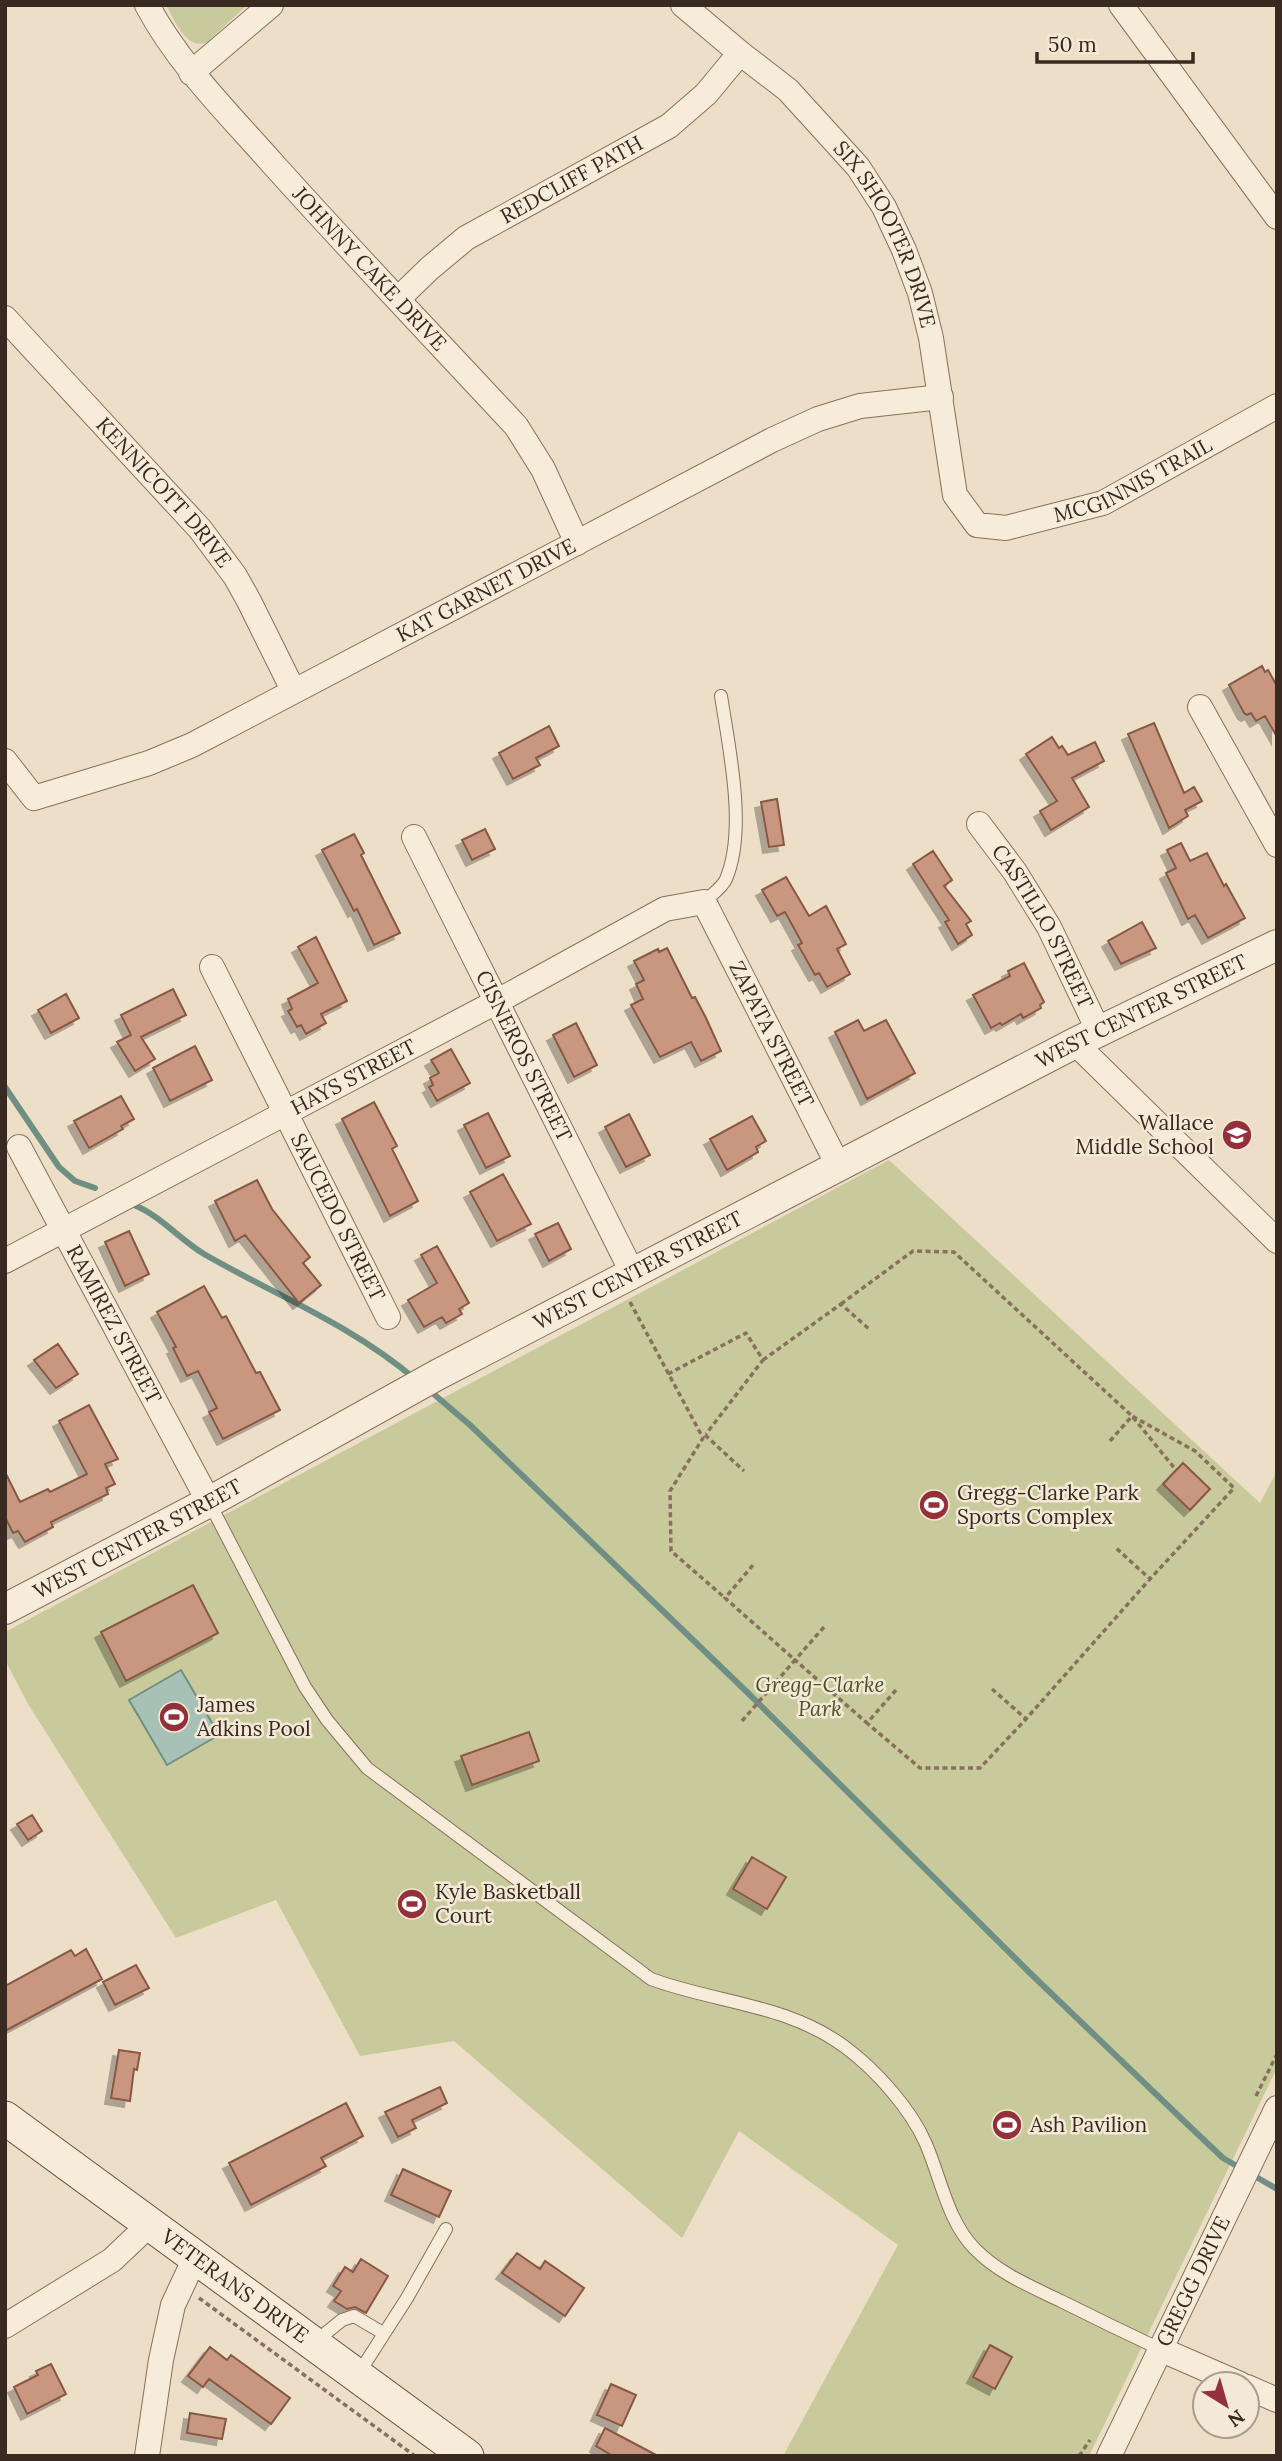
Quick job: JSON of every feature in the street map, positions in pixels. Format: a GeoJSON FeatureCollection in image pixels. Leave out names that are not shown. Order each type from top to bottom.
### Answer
{"type":"FeatureCollection","features":[{"type":"Feature","properties":{"kind":"main road","name":"VETERANS DRIVE"},"geometry":{"type":"LineString","coordinates":[[5,2118],[463,2455]]}},
{"type":"Feature","properties":{"kind":"street","name":"JOHNNY CAKE DRIVE"},"geometry":{"type":"LineString","coordinates":[[147,5],[162,34],[191,73],[516,426],[542,469],[577,544]]}},
{"type":"Feature","properties":{"kind":"street"},"geometry":{"type":"LineString","coordinates":[[191,73],[271,5]]}},
{"type":"Feature","properties":{"kind":"street","name":"SIX SHOOTER DRIVE"},"geometry":{"type":"LineString","coordinates":[[683,5],[788,90],[858,167],[884,207],[920,293],[941,397],[955,495],[977,525]]}},
{"type":"Feature","properties":{"kind":"street"},"geometry":{"type":"LineString","coordinates":[[1121,5],[1277,216]]}},
{"type":"Feature","properties":{"kind":"street","name":"REDCLIFF PATH"},"geometry":{"type":"LineString","coordinates":[[398,299],[429,268],[466,238],[669,126],[706,94],[740,53]]}},
{"type":"Feature","properties":{"kind":"street","name":"KENNICOTT DRIVE"},"geometry":{"type":"LineString","coordinates":[[5,318],[200,529],[240,584],[293,690]]}},
{"type":"Feature","properties":{"kind":"street","name":"KAT GARNET DRIVE"},"geometry":{"type":"LineString","coordinates":[[5,761],[34,798],[149,763],[191,745],[772,440],[818,419],[860,406],[941,397]]}},
{"type":"Feature","properties":{"kind":"street","name":"MCGINNIS TRAIL"},"geometry":{"type":"LineString","coordinates":[[977,525],[1006,528],[1102,503],[1277,406]]}},
{"type":"Feature","properties":{"kind":"street"},"geometry":{"type":"LineString","coordinates":[[1200,707],[1277,845]]}},
{"type":"Feature","properties":{"kind":"street","name":"CASTILLO STREET"},"geometry":{"type":"LineString","coordinates":[[978,824],[1015,872],[1049,927],[1087,1038]]}},
{"type":"Feature","properties":{"kind":"street","name":"CISNEROS STREET"},"geometry":{"type":"LineString","coordinates":[[414,837],[496,1002],[626,1278]]}},
{"type":"Feature","properties":{"kind":"street","name":"HAYS STREET"},"geometry":{"type":"LineString","coordinates":[[5,1261],[496,1002],[665,909],[704,902]]}},
{"type":"Feature","properties":{"kind":"street","name":"ZAPATA STREET"},"geometry":{"type":"LineString","coordinates":[[704,902],[839,1167]]}},
{"type":"Feature","properties":{"kind":"street","name":"WEST CENTER STREET"},"geometry":{"type":"LineString","coordinates":[[5,1609],[209,1502],[437,1375],[1087,1038],[1277,944]]}},
{"type":"Feature","properties":{"kind":"street","name":"SAUCEDO STREET"},"geometry":{"type":"LineString","coordinates":[[212,967],[388,1317]]}},
{"type":"Feature","properties":{"kind":"street"},"geometry":{"type":"LineString","coordinates":[[1087,1038],[1277,1241]]}},
{"type":"Feature","properties":{"kind":"street","name":"RAMIREZ STREET"},"geometry":{"type":"LineString","coordinates":[[19,1147],[209,1502]]}},
{"type":"Feature","properties":{"kind":"street","name":"GREGG DRIVE"},"geometry":{"type":"LineString","coordinates":[[1109,2456],[1277,2108]]}},
{"type":"Feature","properties":{"kind":"street"},"geometry":{"type":"LineString","coordinates":[[7,2321],[112,2260],[150,2224]]}},
{"type":"Feature","properties":{"kind":"street"},"geometry":{"type":"LineString","coordinates":[[147,2456],[161,2360],[173,2305],[195,2258]]}},
{"type":"Feature","properties":{"kind":"street"},"geometry":{"type":"LineString","coordinates":[[1161,2350],[1207,2370]]}},
{"type":"Feature","properties":{"kind":"lane"},"geometry":{"type":"LineString","coordinates":[[704,902],[726,881],[736,839],[733,785],[721,696]]}},
{"type":"Feature","properties":{"kind":"lane"},"geometry":{"type":"LineString","coordinates":[[209,1502],[305,1687],[367,1768],[651,1979],[684,1991],[751,2004],[784,2014],[846,2047],[884,2083],[907,2110],[925,2141],[958,2226],[975,2249],[997,2267],[1036,2289],[1161,2350]]}},
{"type":"Feature","properties":{"kind":"lane"},"geometry":{"type":"LineString","coordinates":[[357,2376],[407,2298],[446,2229]]}},
{"type":"Feature","properties":{"kind":"lane"},"geometry":{"type":"LineString","coordinates":[[313,2344],[342,2320],[354,2316],[383,2333]]}},
{"type":"Feature","properties":{"kind":"path"},"geometry":{"type":"LineString","coordinates":[[1132,1416],[1195,1451],[1234,1488],[980,1768],[920,1768],[671,1551],[670,1490],[704,1436],[763,1360],[913,1251],[954,1252],[1132,1416],[1176,1470]]}},
{"type":"Feature","properties":{"kind":"path"},"geometry":{"type":"LineString","coordinates":[[626,1278],[668,1374],[704,1436],[744,1471]]}},
{"type":"Feature","properties":{"kind":"path"},"geometry":{"type":"LineString","coordinates":[[841,1304],[869,1329]]}},
{"type":"Feature","properties":{"kind":"path"},"geometry":{"type":"LineString","coordinates":[[668,1374],[746,1333],[763,1360]]}},
{"type":"Feature","properties":{"kind":"path"},"geometry":{"type":"LineString","coordinates":[[1110,1441],[1132,1416]]}},
{"type":"Feature","properties":{"kind":"path"},"geometry":{"type":"LineString","coordinates":[[1116,1548],[1150,1579]]}},
{"type":"Feature","properties":{"kind":"path"},"geometry":{"type":"LineString","coordinates":[[725,1598],[753,1565]]}},
{"type":"Feature","properties":{"kind":"path"},"geometry":{"type":"LineString","coordinates":[[741,1721],[824,1627]]}},
{"type":"Feature","properties":{"kind":"path"},"geometry":{"type":"LineString","coordinates":[[992,1689],[1026,1719]]}},
{"type":"Feature","properties":{"kind":"path"},"geometry":{"type":"LineString","coordinates":[[867,1723],[896,1690]]}},
{"type":"Feature","properties":{"kind":"path"},"geometry":{"type":"LineString","coordinates":[[197,2297],[415,2456]]}},
{"type":"Feature","properties":{"kind":"green space"},"geometry":{"type":"Polygon","coordinates":[[[166,5],[247,5],[206,43],[199,44],[186,38],[166,5]]]}},
{"type":"Feature","properties":{"kind":"green space","name":"Gregg-Clarke Park"},"geometry":{"type":"Polygon","coordinates":[[[889,1160],[1260,1503],[1277,1471],[1277,2068],[1089,2456],[783,2456],[898,2245],[739,2131],[682,2238],[454,2041],[360,2056],[276,1900],[176,1938],[28,1704],[5,1660],[5,1632],[889,1160]]]}},
{"type":"Feature","properties":{"kind":"shaded area","name":"James Adkins Pool"},"geometry":{"type":"Polygon","coordinates":[[[181,1670],[219,1735],[167,1765],[129,1700],[181,1670]]]}},
{"type":"Feature","properties":{"kind":"building"},"geometry":{"type":"Polygon","coordinates":[[[1262,666],[1265,672],[1268,670],[1277,686],[1277,737],[1265,716],[1256,721],[1251,713],[1244,713],[1229,685],[1262,666]]]}},
{"type":"Feature","properties":{"kind":"building"},"geometry":{"type":"Polygon","coordinates":[[[1154,723],[1184,793],[1194,787],[1202,801],[1185,810],[1188,816],[1169,828],[1128,734],[1154,723]]]}},
{"type":"Feature","properties":{"kind":"building"},"geometry":{"type":"Polygon","coordinates":[[[549,726],[559,746],[536,758],[540,765],[513,779],[499,753],[549,726]]]}},
{"type":"Feature","properties":{"kind":"building"},"geometry":{"type":"Polygon","coordinates":[[[1052,737],[1068,755],[1095,742],[1104,761],[1072,778],[1089,807],[1051,830],[1040,811],[1057,801],[1026,754],[1052,737]]]}},
{"type":"Feature","properties":{"kind":"building"},"geometry":{"type":"Polygon","coordinates":[[[777,799],[784,845],[769,847],[761,802],[777,799]]]}},
{"type":"Feature","properties":{"kind":"building"},"geometry":{"type":"Polygon","coordinates":[[[485,829],[495,849],[472,860],[462,840],[485,829]]]}},
{"type":"Feature","properties":{"kind":"building"},"geometry":{"type":"Polygon","coordinates":[[[354,834],[364,853],[361,855],[400,933],[374,945],[357,909],[354,911],[322,850],[354,834]]]}},
{"type":"Feature","properties":{"kind":"building"},"geometry":{"type":"Polygon","coordinates":[[[1181,843],[1190,861],[1207,853],[1245,918],[1208,938],[1195,915],[1188,919],[1166,873],[1176,868],[1167,850],[1181,843]]]}},
{"type":"Feature","properties":{"kind":"building"},"geometry":{"type":"Polygon","coordinates":[[[933,851],[952,880],[944,886],[971,921],[966,924],[972,935],[958,944],[945,922],[949,920],[913,864],[933,851]]]}},
{"type":"Feature","properties":{"kind":"building"},"geometry":{"type":"Polygon","coordinates":[[[786,877],[809,916],[826,906],[846,944],[837,949],[850,974],[827,987],[819,973],[815,975],[798,945],[802,943],[785,912],[777,916],[762,890],[786,877]]]}},
{"type":"Feature","properties":{"kind":"building"},"geometry":{"type":"Polygon","coordinates":[[[1142,922],[1156,948],[1121,964],[1108,941],[1142,922]]]}},
{"type":"Feature","properties":{"kind":"building"},"geometry":{"type":"Polygon","coordinates":[[[316,937],[347,1001],[321,1014],[326,1023],[306,1034],[301,1025],[297,1027],[288,1011],[292,1009],[288,999],[318,983],[298,947],[316,937]]]}},
{"type":"Feature","properties":{"kind":"building"},"geometry":{"type":"Polygon","coordinates":[[[667,948],[721,1051],[701,1061],[691,1042],[660,1057],[631,1005],[643,999],[636,984],[644,980],[634,961],[658,949],[659,952],[667,948]]]}},
{"type":"Feature","properties":{"kind":"building"},"geometry":{"type":"Polygon","coordinates":[[[1024,963],[1044,1002],[1040,1005],[1041,1008],[1023,1018],[1021,1014],[991,1028],[973,995],[1010,976],[1008,971],[1024,963]]]}},
{"type":"Feature","properties":{"kind":"building"},"geometry":{"type":"Polygon","coordinates":[[[173,989],[186,1015],[141,1037],[155,1059],[135,1071],[117,1042],[131,1035],[121,1015],[173,989]]]}},
{"type":"Feature","properties":{"kind":"building"},"geometry":{"type":"Polygon","coordinates":[[[66,994],[79,1018],[51,1033],[38,1010],[66,994]]]}},
{"type":"Feature","properties":{"kind":"building"},"geometry":{"type":"Polygon","coordinates":[[[858,1020],[864,1031],[886,1020],[915,1073],[867,1099],[835,1032],[858,1020]]]}},
{"type":"Feature","properties":{"kind":"building"},"geometry":{"type":"Polygon","coordinates":[[[576,1023],[597,1065],[574,1077],[553,1035],[576,1023]]]}},
{"type":"Feature","properties":{"kind":"building"},"geometry":{"type":"Polygon","coordinates":[[[195,1046],[212,1080],[170,1101],[153,1068],[195,1046]]]}},
{"type":"Feature","properties":{"kind":"building"},"geometry":{"type":"Polygon","coordinates":[[[451,1049],[470,1083],[437,1101],[429,1087],[433,1085],[430,1078],[439,1073],[431,1060],[451,1049]]]}},
{"type":"Feature","properties":{"kind":"building"},"geometry":{"type":"Polygon","coordinates":[[[121,1096],[134,1119],[121,1126],[123,1129],[89,1148],[74,1121],[121,1096]]]}},
{"type":"Feature","properties":{"kind":"building"},"geometry":{"type":"Polygon","coordinates":[[[374,1102],[397,1146],[392,1149],[418,1201],[390,1216],[342,1119],[374,1102]]]}},
{"type":"Feature","properties":{"kind":"building"},"geometry":{"type":"Polygon","coordinates":[[[488,1113],[510,1156],[486,1168],[464,1125],[488,1113]]]}},
{"type":"Feature","properties":{"kind":"building"},"geometry":{"type":"Polygon","coordinates":[[[629,1114],[650,1155],[626,1167],[605,1127],[629,1114]]]}},
{"type":"Feature","properties":{"kind":"building"},"geometry":{"type":"Polygon","coordinates":[[[752,1116],[766,1141],[756,1147],[758,1152],[727,1170],[710,1139],[752,1116]]]}},
{"type":"Feature","properties":{"kind":"building"},"geometry":{"type":"Polygon","coordinates":[[[503,1174],[531,1224],[497,1241],[470,1192],[503,1174]]]}},
{"type":"Feature","properties":{"kind":"building"},"geometry":{"type":"Polygon","coordinates":[[[257,1180],[272,1209],[310,1257],[303,1263],[321,1285],[299,1303],[245,1235],[235,1241],[215,1201],[257,1180]]]}},
{"type":"Feature","properties":{"kind":"building"},"geometry":{"type":"Polygon","coordinates":[[[558,1223],[571,1249],[549,1261],[535,1234],[558,1223]]]}},
{"type":"Feature","properties":{"kind":"building"},"geometry":{"type":"Polygon","coordinates":[[[129,1231],[149,1274],[125,1286],[105,1242],[129,1231]]]}},
{"type":"Feature","properties":{"kind":"building"},"geometry":{"type":"Polygon","coordinates":[[[437,1246],[469,1303],[459,1309],[462,1314],[446,1323],[442,1317],[424,1327],[408,1300],[437,1283],[421,1255],[437,1246]]]}},
{"type":"Feature","properties":{"kind":"building"},"geometry":{"type":"Polygon","coordinates":[[[204,1286],[222,1318],[226,1316],[256,1373],[260,1372],[280,1410],[223,1439],[209,1412],[217,1408],[198,1371],[187,1376],[173,1348],[176,1347],[157,1312],[204,1286]]]}},
{"type":"Feature","properties":{"kind":"building"},"geometry":{"type":"Polygon","coordinates":[[[58,1344],[78,1374],[56,1388],[34,1360],[58,1344]]]}},
{"type":"Feature","properties":{"kind":"building"},"geometry":{"type":"Polygon","coordinates":[[[89,1405],[118,1459],[105,1464],[115,1484],[106,1488],[108,1494],[51,1522],[53,1527],[25,1542],[18,1531],[13,1533],[5,1517],[5,1472],[20,1502],[48,1489],[50,1492],[87,1474],[59,1421],[89,1405]]]}},
{"type":"Feature","properties":{"kind":"building"},"geometry":{"type":"Polygon","coordinates":[[[1183,1463],[1210,1489],[1190,1510],[1163,1484],[1183,1463]]]}},
{"type":"Feature","properties":{"kind":"building"},"geometry":{"type":"Polygon","coordinates":[[[193,1585],[218,1633],[126,1681],[101,1632],[193,1585]]]}},
{"type":"Feature","properties":{"kind":"building"},"geometry":{"type":"Polygon","coordinates":[[[529,1732],[539,1761],[472,1785],[461,1756],[529,1732]]]}},
{"type":"Feature","properties":{"kind":"building"},"geometry":{"type":"Polygon","coordinates":[[[32,1815],[42,1831],[28,1840],[17,1824],[32,1815]]]}},
{"type":"Feature","properties":{"kind":"building"},"geometry":{"type":"Polygon","coordinates":[[[752,1857],[786,1877],[767,1909],[733,1889],[752,1857]]]}},
{"type":"Feature","properties":{"kind":"building"},"geometry":{"type":"Polygon","coordinates":[[[86,1949],[102,1979],[5,2031],[5,1986],[71,1950],[75,1956],[86,1949]]]}},
{"type":"Feature","properties":{"kind":"building"},"geometry":{"type":"Polygon","coordinates":[[[136,1965],[149,1988],[115,2005],[103,1982],[136,1965]]]}},
{"type":"Feature","properties":{"kind":"building"},"geometry":{"type":"Polygon","coordinates":[[[119,2050],[140,2053],[137,2070],[134,2069],[130,2101],[111,2098],[119,2050]]]}},
{"type":"Feature","properties":{"kind":"building"},"geometry":{"type":"Polygon","coordinates":[[[440,2087],[447,2103],[412,2120],[416,2128],[398,2137],[385,2112],[440,2087]]]}},
{"type":"Feature","properties":{"kind":"building"},"geometry":{"type":"Polygon","coordinates":[[[346,2103],[363,2136],[321,2158],[326,2166],[251,2205],[229,2163],[346,2103]]]}},
{"type":"Feature","properties":{"kind":"building"},"geometry":{"type":"Polygon","coordinates":[[[403,2169],[451,2191],[439,2217],[391,2195],[403,2169]]]}},
{"type":"Feature","properties":{"kind":"building"},"geometry":{"type":"Polygon","coordinates":[[[517,2253],[540,2269],[545,2261],[584,2288],[565,2316],[502,2273],[517,2253]]]}},
{"type":"Feature","properties":{"kind":"building"},"geometry":{"type":"Polygon","coordinates":[[[361,2259],[388,2276],[366,2313],[355,2307],[347,2309],[334,2301],[341,2291],[333,2286],[345,2267],[353,2272],[361,2259]]]}},
{"type":"Feature","properties":{"kind":"building"},"geometry":{"type":"Polygon","coordinates":[[[990,2345],[1012,2357],[995,2389],[973,2377],[990,2345]]]}},
{"type":"Feature","properties":{"kind":"building"},"geometry":{"type":"Polygon","coordinates":[[[210,2347],[227,2360],[231,2355],[290,2398],[271,2424],[209,2379],[203,2387],[188,2376],[210,2347]]]}},
{"type":"Feature","properties":{"kind":"building"},"geometry":{"type":"Polygon","coordinates":[[[51,2364],[66,2394],[27,2414],[14,2387],[38,2375],[36,2371],[51,2364]]]}},
{"type":"Feature","properties":{"kind":"building"},"geometry":{"type":"Polygon","coordinates":[[[611,2384],[636,2395],[622,2426],[597,2415],[611,2384]]]}},
{"type":"Feature","properties":{"kind":"building"},"geometry":{"type":"Polygon","coordinates":[[[190,2413],[226,2419],[222,2439],[187,2433],[190,2413]]]}},
{"type":"Feature","properties":{"kind":"building"},"geometry":{"type":"Polygon","coordinates":[[[605,2428],[658,2456],[613,2456],[596,2446],[605,2428]]]}},
{"type":"Feature","properties":{"kind":"waterway"},"geometry":{"type":"LineString","coordinates":[[5,1087],[59,1167],[75,1181],[95,1188]]}},
{"type":"Feature","properties":{"kind":"waterway"},"geometry":{"type":"LineString","coordinates":[[134,1205],[153,1215],[204,1254],[365,1342],[415,1379]]}},
{"type":"Feature","properties":{"kind":"waterway"},"geometry":{"type":"LineString","coordinates":[[429,1390],[470,1425],[748,1693],[1029,1972],[1186,2123],[1223,2158],[1242,2169]]}},
{"type":"Feature","properties":{"kind":"waterway"},"geometry":{"type":"LineString","coordinates":[[1251,2174],[1277,2189]]}},
{"type":"Feature","properties":{"kind":"place","name":"Wallace Middle School"},"geometry":{"type":"Point","coordinates":[1237,1135]}},
{"type":"Feature","properties":{"kind":"place","name":"Gregg-Clarke Park Sports Complex"},"geometry":{"type":"Point","coordinates":[934,1505]}},
{"type":"Feature","properties":{"kind":"place","name":"James Adkins Pool"},"geometry":{"type":"Point","coordinates":[174,1717]}},
{"type":"Feature","properties":{"kind":"place","name":"Kyle Basketball Court"},"geometry":{"type":"Point","coordinates":[412,1904]}},
{"type":"Feature","properties":{"kind":"place","name":"Ash Pavilion"},"geometry":{"type":"Point","coordinates":[1007,2125]}}]}
